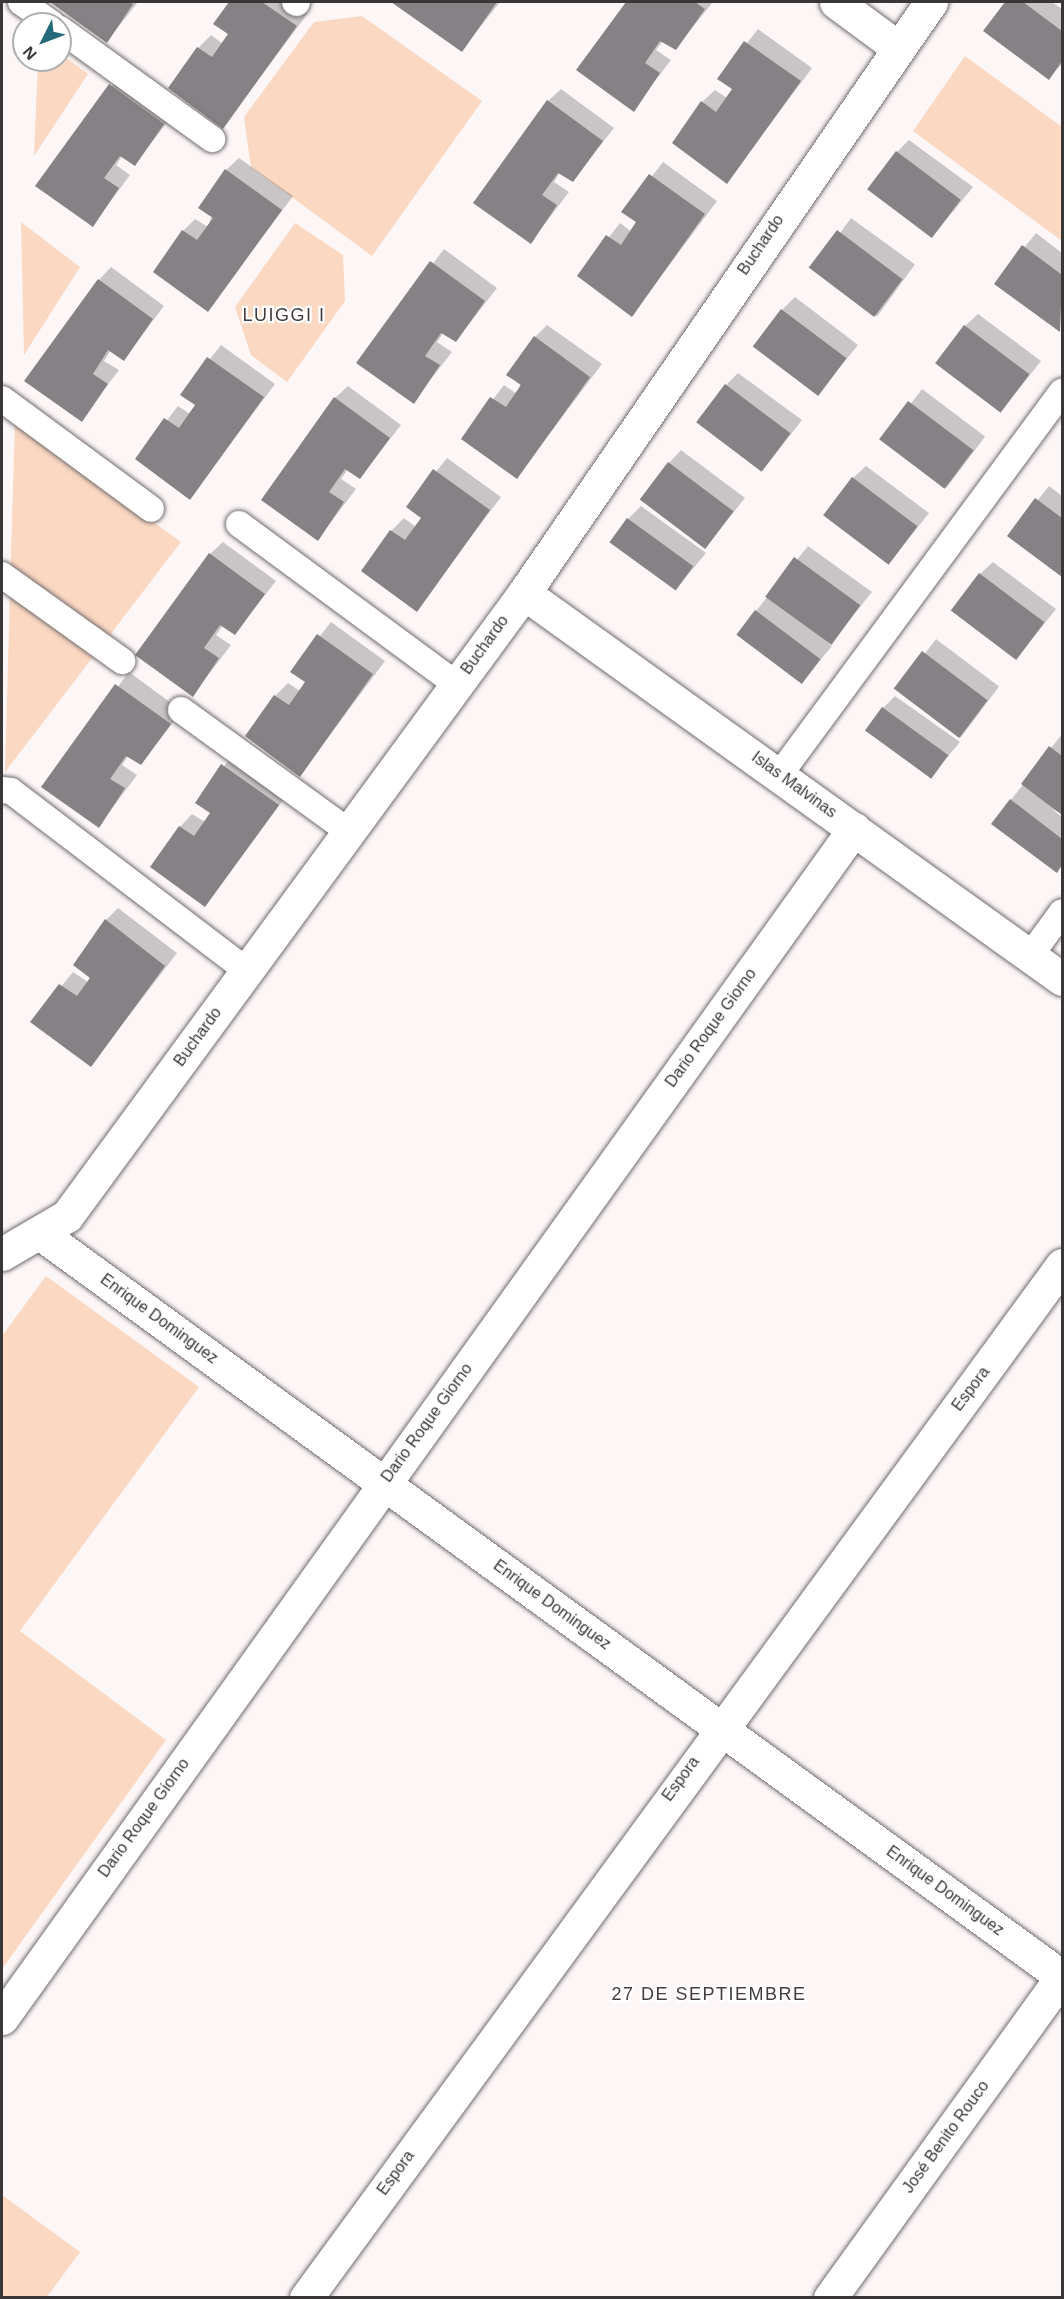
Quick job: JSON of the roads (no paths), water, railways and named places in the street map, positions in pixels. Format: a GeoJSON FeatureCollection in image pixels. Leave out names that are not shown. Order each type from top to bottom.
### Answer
{"type":"FeatureCollection","features":[{"type":"Feature","properties":{"kind":"street"},"geometry":{"type":"LineString","coordinates":[[836,2],[897,47]]}},
{"type":"Feature","properties":{"kind":"street","name":"Buchardo"},"geometry":{"type":"LineString","coordinates":[[2,1254],[41,1234],[67,1216],[524,593],[897,47],[932,2]]}},
{"type":"Feature","properties":{"kind":"street","name":"Islas Malvinas"},"geometry":{"type":"LineString","coordinates":[[524,593],[780,774],[1062,979]]}},
{"type":"Feature","properties":{"kind":"street","name":"Dario Roque Giorno"},"geometry":{"type":"LineString","coordinates":[[2,2018],[854,829]]}},
{"type":"Feature","properties":{"kind":"street","name":"Enrique Dominguez"},"geometry":{"type":"LineString","coordinates":[[41,1234],[1062,1976]]}},
{"type":"Feature","properties":{"kind":"street","name":"Espora"},"geometry":{"type":"LineString","coordinates":[[306,2298],[719,1727],[1062,1265]]}},
{"type":"Feature","properties":{"kind":"street","name":"José Benito Rouco"},"geometry":{"type":"LineString","coordinates":[[830,2298],[1062,1976]]}},
{"type":"Feature","properties":{"kind":"lane"},"geometry":{"type":"LineString","coordinates":[[21,2],[35,12]]}},
{"type":"Feature","properties":{"kind":"lane"},"geometry":{"type":"LineString","coordinates":[[72,38],[212,139]]}},
{"type":"Feature","properties":{"kind":"lane"},"geometry":{"type":"LineString","coordinates":[[780,774],[1062,392]]}},
{"type":"Feature","properties":{"kind":"lane"},"geometry":{"type":"LineString","coordinates":[[2,399],[151,509]]}},
{"type":"Feature","properties":{"kind":"lane"},"geometry":{"type":"LineString","coordinates":[[239,524],[456,684]]}},
{"type":"Feature","properties":{"kind":"lane"},"geometry":{"type":"LineString","coordinates":[[2,575],[122,661]]}},
{"type":"Feature","properties":{"kind":"lane"},"geometry":{"type":"LineString","coordinates":[[181,710],[348,831]]}},
{"type":"Feature","properties":{"kind":"lane"},"geometry":{"type":"LineString","coordinates":[[2,790],[11,791],[247,971]]}},
{"type":"Feature","properties":{"kind":"lane"},"geometry":{"type":"LineString","coordinates":[[1030,957],[1062,912]]}},
{"type":"Feature","properties":{"kind":"district","name":"LUIGGI I"},"geometry":{"type":"Point","coordinates":[284,315]}},
{"type":"Feature","properties":{"kind":"district","name":"27 DE SEPTIEMBRE"},"geometry":{"type":"Point","coordinates":[709,1994]}}]}
